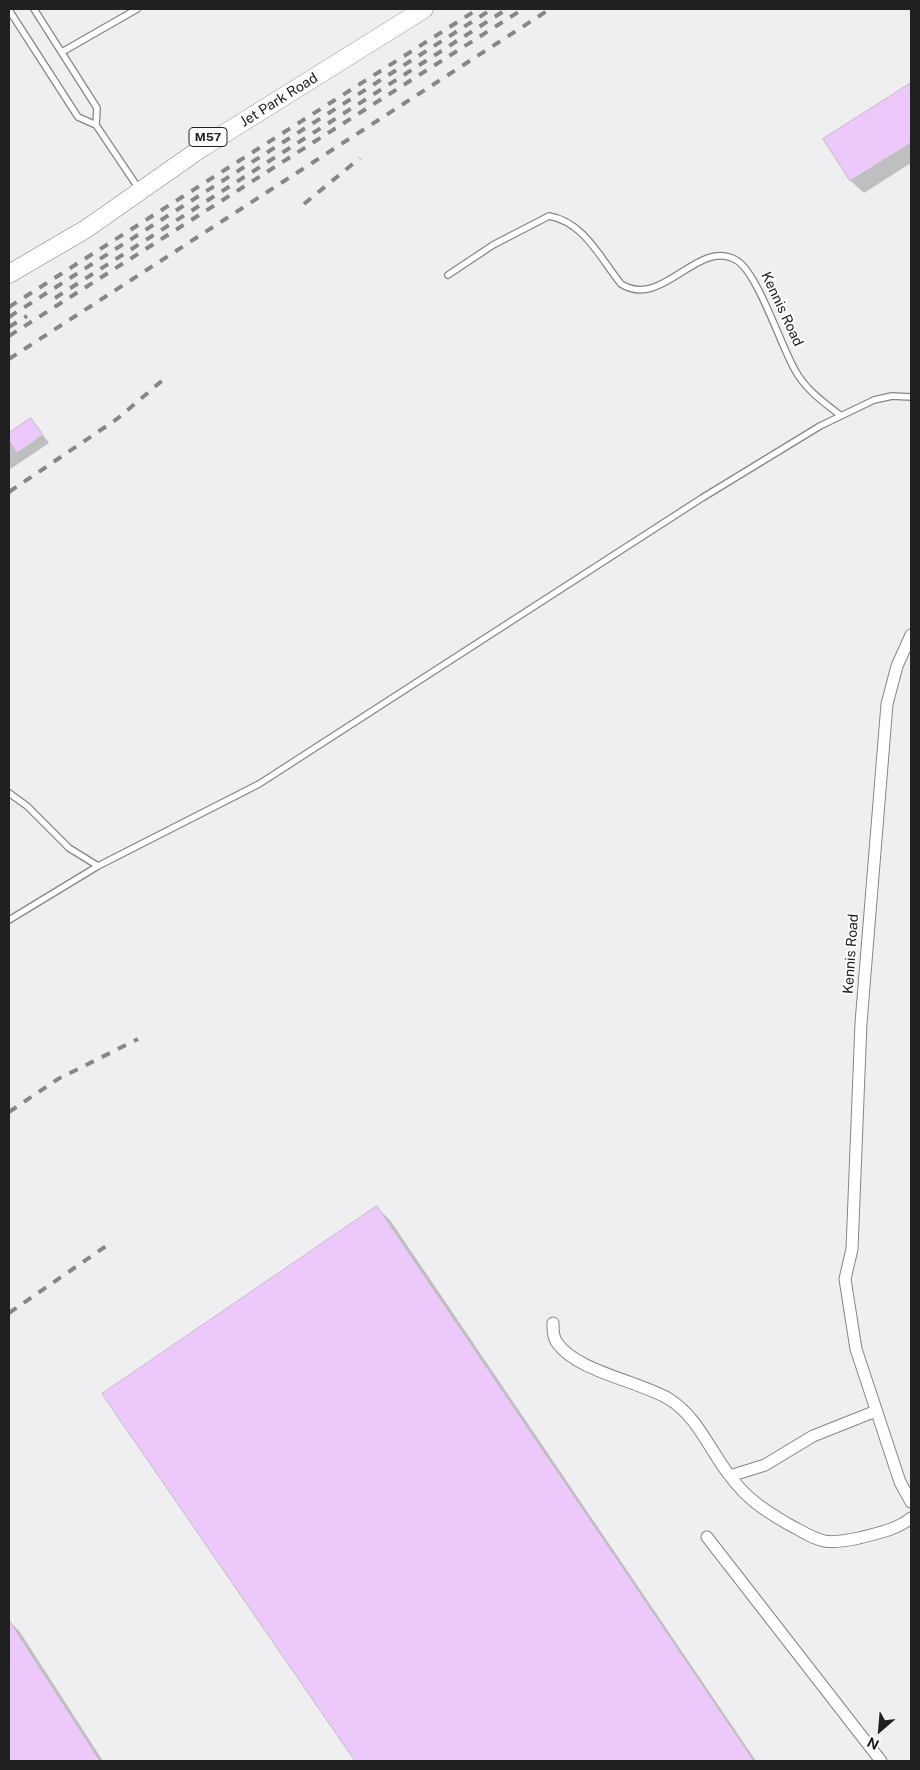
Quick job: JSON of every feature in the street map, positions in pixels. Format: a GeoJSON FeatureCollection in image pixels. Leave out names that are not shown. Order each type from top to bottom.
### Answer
{"type":"FeatureCollection","features":[{"type":"Feature","properties":{"kind":"main road","name":"Jet Park Road"},"geometry":{"type":"LineString","coordinates":[[9,274],[86,228],[138,187],[406,9]]}},
{"type":"Feature","properties":{"kind":"main road","name":"Jet Park Road"},"geometry":{"type":"LineString","coordinates":[[9,264],[203,148],[424,9]]}},
{"type":"Feature","properties":{"kind":"street","name":"Kennis Road"},"geometry":{"type":"LineString","coordinates":[[911,636],[897,666],[887,704],[861,1023],[852,1249],[846,1279],[856,1350],[900,1482],[911,1502]]}},
{"type":"Feature","properties":{"kind":"street"},"geometry":{"type":"LineString","coordinates":[[553,1323],[553,1336],[558,1346],[576,1359],[669,1399],[684,1411],[698,1427],[730,1476],[756,1506],[823,1542],[843,1541],[888,1530],[903,1525],[911,1518]]}},
{"type":"Feature","properties":{"kind":"street"},"geometry":{"type":"LineString","coordinates":[[730,1476],[766,1464],[813,1436],[876,1411]]}},
{"type":"Feature","properties":{"kind":"street"},"geometry":{"type":"LineString","coordinates":[[707,1537],[882,1761]]}},
{"type":"Feature","properties":{"kind":"lane"},"geometry":{"type":"LineString","coordinates":[[34,9],[97,108],[96,124],[138,187]]}},
{"type":"Feature","properties":{"kind":"lane"},"geometry":{"type":"LineString","coordinates":[[62,52],[136,9]]}},
{"type":"Feature","properties":{"kind":"lane"},"geometry":{"type":"LineString","coordinates":[[9,10],[78,118],[96,124]]}},
{"type":"Feature","properties":{"kind":"lane","name":"Kennis Road"},"geometry":{"type":"LineString","coordinates":[[448,275],[493,245],[549,216],[566,220],[581,231],[621,284],[630,288],[651,290],[712,257],[732,258],[743,266],[762,295],[778,337],[802,381],[840,415]]}},
{"type":"Feature","properties":{"kind":"lane"},"geometry":{"type":"LineString","coordinates":[[9,920],[98,866],[259,784],[702,498],[840,415],[883,398],[911,397]]}},
{"type":"Feature","properties":{"kind":"lane"},"geometry":{"type":"LineString","coordinates":[[9,793],[27,806],[69,848],[98,866]]}},
{"type":"Feature","properties":{"kind":"building"},"geometry":{"type":"Polygon","coordinates":[[[911,83],[911,143],[850,181],[823,139],[911,83]]]}},
{"type":"Feature","properties":{"kind":"building"},"geometry":{"type":"Polygon","coordinates":[[[31,418],[43,435],[17,453],[9,441],[9,433],[31,418]]]}},
{"type":"Feature","properties":{"kind":"building"},"geometry":{"type":"Polygon","coordinates":[[[377,1206],[754,1761],[355,1761],[102,1394],[377,1206]]]}},
{"type":"Feature","properties":{"kind":"building"},"geometry":{"type":"Polygon","coordinates":[[[9,1620],[100,1761],[9,1761],[9,1620]]]}},
{"type":"Feature","properties":{"kind":"railway"},"geometry":{"type":"LineString","coordinates":[[9,307],[478,9]]}},
{"type":"Feature","properties":{"kind":"railway"},"geometry":{"type":"LineString","coordinates":[[9,317],[492,9]]}},
{"type":"Feature","properties":{"kind":"railway"},"geometry":{"type":"LineString","coordinates":[[55,298],[507,9]]}},
{"type":"Feature","properties":{"kind":"railway"},"geometry":{"type":"LineString","coordinates":[[9,336],[523,9]]}},
{"type":"Feature","properties":{"kind":"railway"},"geometry":{"type":"LineString","coordinates":[[9,359],[550,9]]}},
{"type":"Feature","properties":{"kind":"railway"},"geometry":{"type":"LineString","coordinates":[[304,204],[360,158]]}},
{"type":"Feature","properties":{"kind":"railway"},"geometry":{"type":"LineString","coordinates":[[9,327],[27,316]]}},
{"type":"Feature","properties":{"kind":"railway"},"geometry":{"type":"LineString","coordinates":[[9,492],[117,419],[164,379]]}},
{"type":"Feature","properties":{"kind":"railway"},"geometry":{"type":"LineString","coordinates":[[9,1112],[58,1079],[138,1039]]}},
{"type":"Feature","properties":{"kind":"railway"},"geometry":{"type":"LineString","coordinates":[[9,1313],[109,1244]]}}]}
